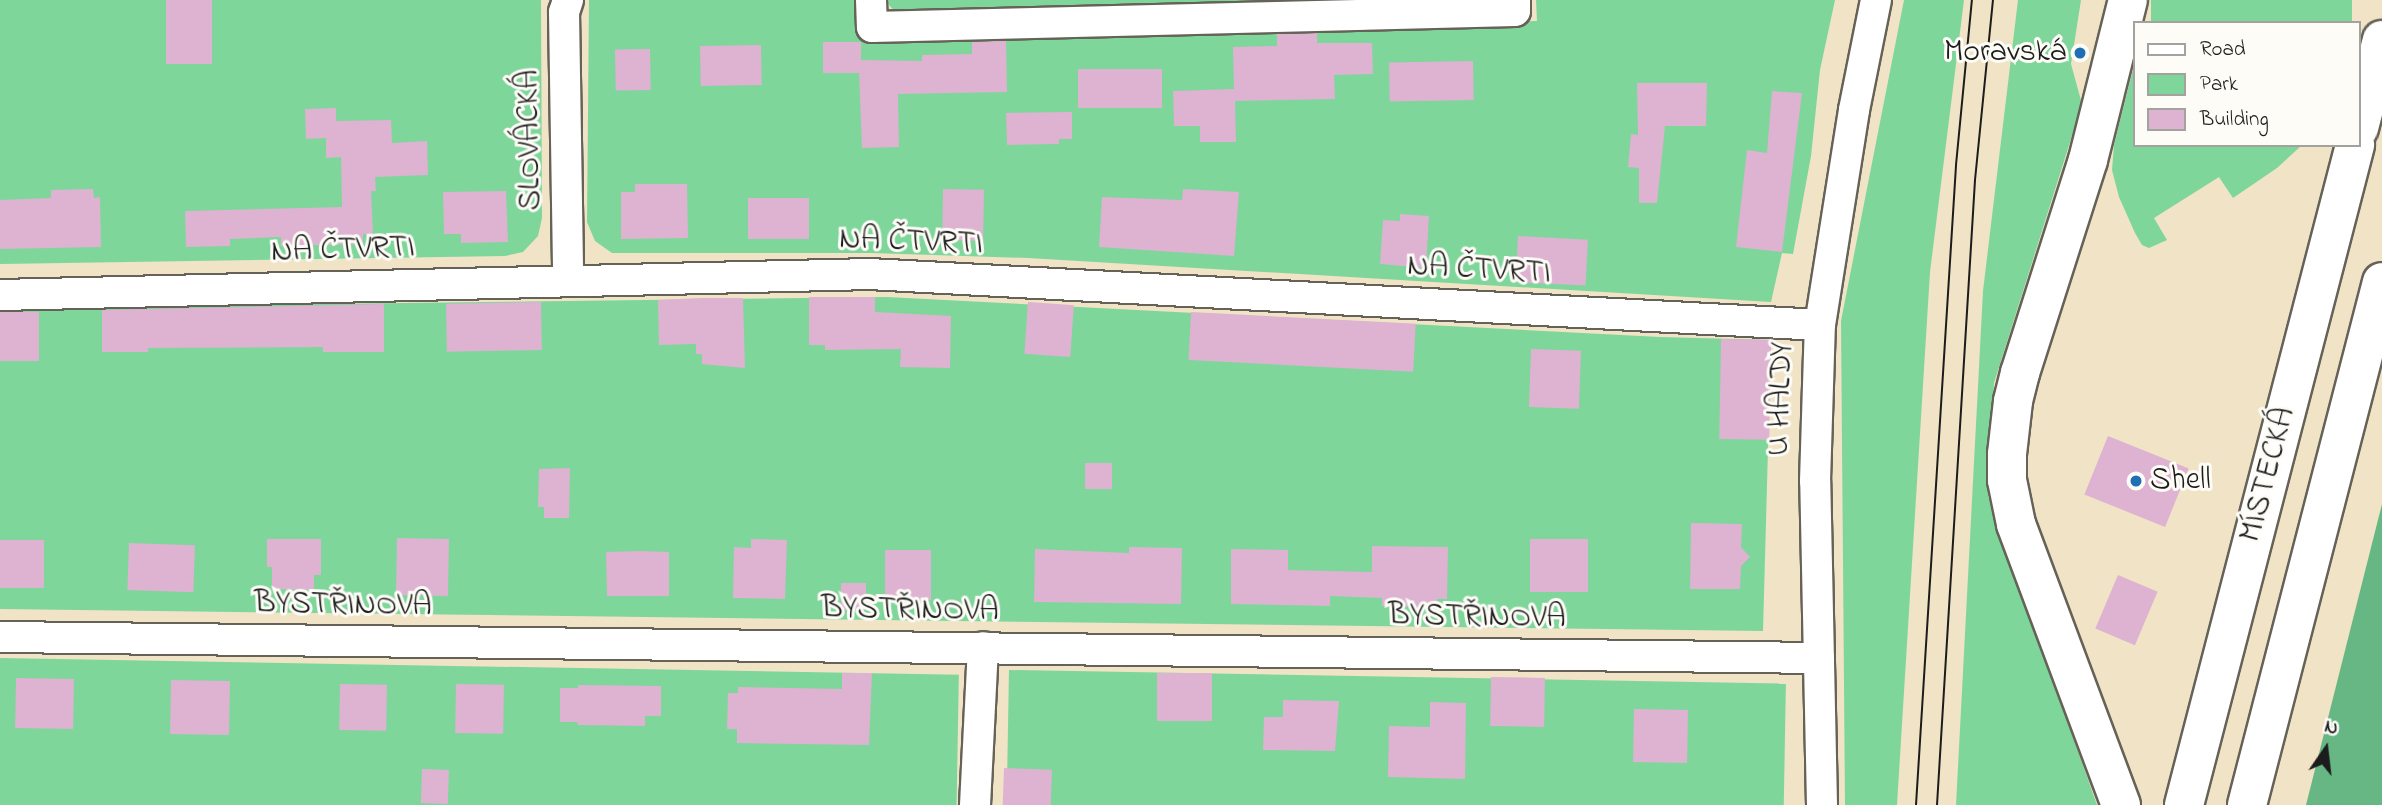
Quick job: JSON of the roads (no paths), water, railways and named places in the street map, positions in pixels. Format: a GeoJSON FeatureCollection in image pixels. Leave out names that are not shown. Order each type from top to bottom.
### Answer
{"type":"FeatureCollection","features":[{"type":"Feature","properties":{"kind":"highway"},"geometry":{"type":"LineString","coordinates":[[2121,805],[2025,551],[2007,480],[2013,401],[2088,160],[2128,0]]}},
{"type":"Feature","properties":{"kind":"highway"},"geometry":{"type":"LineString","coordinates":[[2361,120],[2382,40]]}},
{"type":"Feature","properties":{"kind":"highway","name":"MÍSTECKÁ"},"geometry":{"type":"LineString","coordinates":[[2184,805],[2354,147]]}},
{"type":"Feature","properties":{"kind":"highway","name":"MÍSTECKÁ"},"geometry":{"type":"LineString","coordinates":[[2247,805],[2382,282]]}},
{"type":"Feature","properties":{"kind":"street","name":"SLOVÁCKÁ"},"geometry":{"type":"LineString","coordinates":[[568,0],[564,12],[568,279]]}},
{"type":"Feature","properties":{"kind":"street"},"geometry":{"type":"LineString","coordinates":[[872,0],[872,27],[1515,11],[1515,0]]}},
{"type":"Feature","properties":{"kind":"street","name":"U HALDY"},"geometry":{"type":"LineString","coordinates":[[1822,805],[1815,481],[1820,325],[1854,110],[1876,0]]}},
{"type":"Feature","properties":{"kind":"street","name":"NA ČTVRTI"},"geometry":{"type":"LineString","coordinates":[[0,295],[568,279],[869,274],[1820,325]]}},
{"type":"Feature","properties":{"kind":"street","name":"BYSTŘINOVA"},"geometry":{"type":"LineString","coordinates":[[0,637],[1818,658]]}},
{"type":"Feature","properties":{"kind":"street"},"geometry":{"type":"LineString","coordinates":[[975,805],[983,647]]}},
{"type":"Feature","properties":{"kind":"tram line"},"geometry":{"type":"LineString","coordinates":[[1916,805],[1956,165],[1972,0]]}},
{"type":"Feature","properties":{"kind":"tram line"},"geometry":{"type":"LineString","coordinates":[[1937,805],[1975,180],[1993,0]]}},
{"type":"Feature","properties":{"kind":"place","name":"Moravská"},"geometry":{"type":"Point","coordinates":[2080,53]}},
{"type":"Feature","properties":{"kind":"place","name":"Shell"},"geometry":{"type":"Point","coordinates":[2136,481]}}]}
